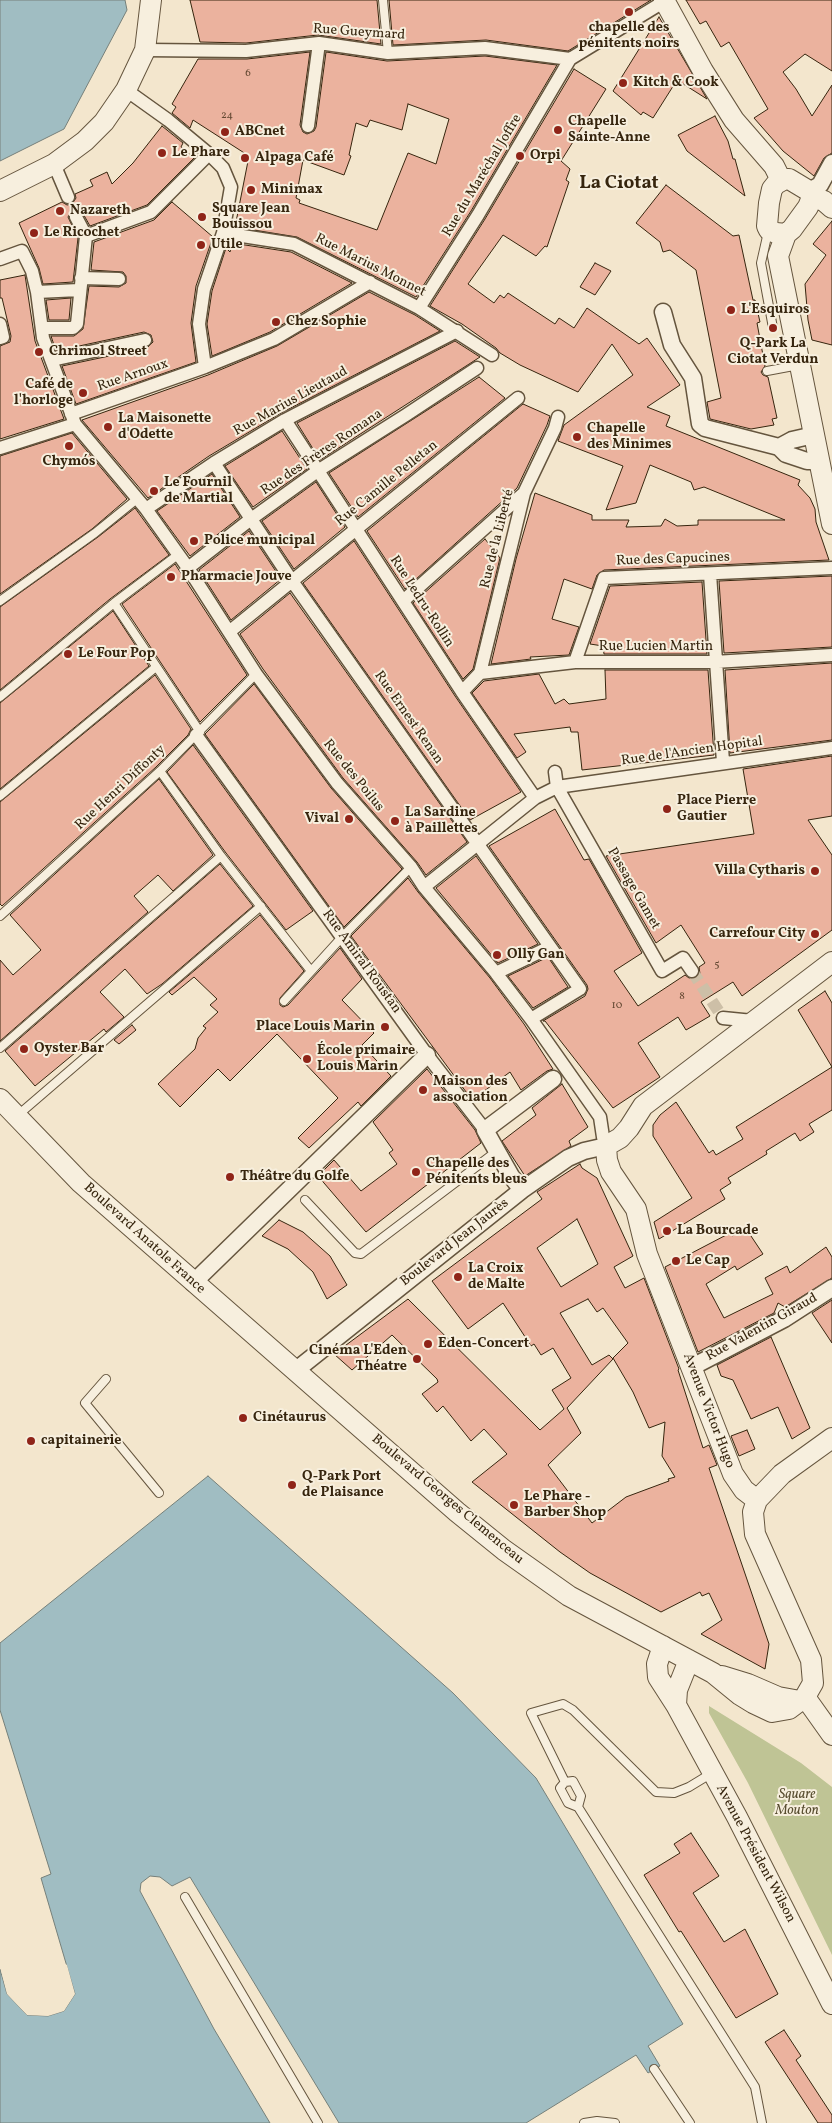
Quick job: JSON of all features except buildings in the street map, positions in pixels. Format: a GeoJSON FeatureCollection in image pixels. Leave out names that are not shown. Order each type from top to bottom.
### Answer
{"type":"FeatureCollection","features":[{"type":"Feature","properties":{"kind":"street"},"geometry":{"type":"LineString","coordinates":[[0,191],[54,164],[85,141],[104,122],[126,90],[145,50],[151,0]]}},
{"type":"Feature","properties":{"kind":"street"},"geometry":{"type":"LineString","coordinates":[[570,59],[665,0],[704,71],[734,120],[774,166],[781,180]]}},
{"type":"Feature","properties":{"kind":"street"},"geometry":{"type":"LineString","coordinates":[[308,126],[319,44]]}},
{"type":"Feature","properties":{"kind":"street","name":"Rue Gueymard"},"geometry":{"type":"LineString","coordinates":[[145,50],[246,51],[319,44],[388,53],[485,48],[570,59]]}},
{"type":"Feature","properties":{"kind":"street","name":"Rue du Maréchal Joffre"},"geometry":{"type":"LineString","coordinates":[[419,308],[478,215],[570,59]]}},
{"type":"Feature","properties":{"kind":"street"},"geometry":{"type":"LineString","coordinates":[[126,90],[168,120],[209,154],[223,168],[231,187],[223,233],[204,289],[199,324],[205,367]]}},
{"type":"Feature","properties":{"kind":"street"},"geometry":{"type":"LineString","coordinates":[[86,236],[151,212],[209,154]]}},
{"type":"Feature","properties":{"kind":"street"},"geometry":{"type":"LineString","coordinates":[[832,163],[820,185],[811,194],[808,208],[792,229],[777,232],[767,226],[770,194],[781,180],[794,180],[811,194],[832,208]]}},
{"type":"Feature","properties":{"kind":"street"},"geometry":{"type":"LineString","coordinates":[[54,164],[68,197]]}},
{"type":"Feature","properties":{"kind":"street"},"geometry":{"type":"LineString","coordinates":[[42,328],[73,328],[77,324],[86,236],[76,217]]}},
{"type":"Feature","properties":{"kind":"street"},"geometry":{"type":"LineString","coordinates":[[777,232],[778,256],[832,524]]}},
{"type":"Feature","properties":{"kind":"street","name":"Rue Marius Monnet"},"geometry":{"type":"LineString","coordinates":[[223,233],[294,244],[419,308],[492,355]]}},
{"type":"Feature","properties":{"kind":"street"},"geometry":{"type":"LineString","coordinates":[[0,259],[22,251],[32,271],[37,292],[43,338],[73,419]]}},
{"type":"Feature","properties":{"kind":"street"},"geometry":{"type":"LineString","coordinates":[[37,292],[119,279]]}},
{"type":"Feature","properties":{"kind":"street","name":"Rue Arnoux"},"geometry":{"type":"LineString","coordinates":[[0,448],[274,339],[370,282]]}},
{"type":"Feature","properties":{"kind":"street"},"geometry":{"type":"LineString","coordinates":[[663,312],[672,345],[693,378],[700,424],[705,428],[779,447],[786,454],[807,462],[819,461]]}},
{"type":"Feature","properties":{"kind":"street"},"geometry":{"type":"LineString","coordinates":[[0,324],[3,337],[0,338]]}},
{"type":"Feature","properties":{"kind":"street","name":"Rue Marius Lieutaud"},"geometry":{"type":"LineString","coordinates":[[142,504],[285,420],[457,331]]}},
{"type":"Feature","properties":{"kind":"street"},"geometry":{"type":"LineString","coordinates":[[52,360],[145,340]]}},
{"type":"Feature","properties":{"kind":"street","name":"Rue des Frères Romana"},"geometry":{"type":"LineString","coordinates":[[188,568],[319,470],[476,368]]}},
{"type":"Feature","properties":{"kind":"street","name":"Rue Camille Pelletan"},"geometry":{"type":"LineString","coordinates":[[229,632],[518,398]]}},
{"type":"Feature","properties":{"kind":"street","name":"Rue de la Liberté"},"geometry":{"type":"LineString","coordinates":[[480,673],[524,492],[555,428],[558,417]]}},
{"type":"Feature","properties":{"kind":"street","name":"Rue des Poilus"},"geometry":{"type":"LineString","coordinates":[[73,419],[142,504],[179,554],[256,674],[337,783],[411,867],[424,887],[496,972],[531,1019],[600,1117],[606,1146]]}},
{"type":"Feature","properties":{"kind":"street","name":"Rue Ledru-Rollin"},"geometry":{"type":"LineString","coordinates":[[285,420],[462,692],[535,798]]}},
{"type":"Feature","properties":{"kind":"street"},"geometry":{"type":"LineString","coordinates":[[779,447],[792,440],[814,435]]}},
{"type":"Feature","properties":{"kind":"street","name":"Rue Ernest Renan"},"geometry":{"type":"LineString","coordinates":[[214,463],[292,581],[580,989],[531,1019]]}},
{"type":"Feature","properties":{"kind":"street"},"geometry":{"type":"LineString","coordinates":[[403,601],[524,492]]}},
{"type":"Feature","properties":{"kind":"street","name":"Rue des Capucines"},"geometry":{"type":"LineString","coordinates":[[575,662],[604,578],[832,568]]}},
{"type":"Feature","properties":{"kind":"street"},"geometry":{"type":"LineString","coordinates":[[710,574],[714,662],[723,762]]}},
{"type":"Feature","properties":{"kind":"street","name":"Rue Lucien Martin"},"geometry":{"type":"LineString","coordinates":[[480,673],[575,662],[714,662],[832,655]]}},
{"type":"Feature","properties":{"kind":"street"},"geometry":{"type":"LineString","coordinates":[[462,692],[480,673]]}},
{"type":"Feature","properties":{"kind":"street","name":"Rue Amiral Roustan"},"geometry":{"type":"LineString","coordinates":[[198,733],[428,1055],[485,1130],[522,1190]]}},
{"type":"Feature","properties":{"kind":"street","name":"Rue de l'Ancien Hopital"},"geometry":{"type":"LineString","coordinates":[[557,786],[832,748]]}},
{"type":"Feature","properties":{"kind":"street"},"geometry":{"type":"LineString","coordinates":[[424,887],[535,798],[557,786],[554,772]]}},
{"type":"Feature","properties":{"kind":"street","name":"Passage Gamet"},"geometry":{"type":"LineString","coordinates":[[557,786],[662,971],[683,958],[692,971]]}},
{"type":"Feature","properties":{"kind":"street"},"geometry":{"type":"LineString","coordinates":[[496,972],[550,946]]}},
{"type":"Feature","properties":{"kind":"street","name":"Boulevard Jean Jaurès"},"geometry":{"type":"LineString","coordinates":[[295,1371],[522,1190],[568,1158],[584,1151],[606,1146],[620,1138],[643,1106],[832,962]]}},
{"type":"Feature","properties":{"kind":"street"},"geometry":{"type":"LineString","coordinates":[[723,1018],[753,1021]]}},
{"type":"Feature","properties":{"kind":"street"},"geometry":{"type":"LineString","coordinates":[[193,1283],[428,1055]]}},
{"type":"Feature","properties":{"kind":"street"},"geometry":{"type":"LineString","coordinates":[[485,1130],[553,1079]]}},
{"type":"Feature","properties":{"kind":"street","name":"Boulevard Anatole France"},"geometry":{"type":"LineString","coordinates":[[0,1099],[81,1183],[295,1371]]}},
{"type":"Feature","properties":{"kind":"street","name":"Avenue Victor Hugo"},"geometry":{"type":"LineString","coordinates":[[606,1146],[607,1160],[611,1172],[636,1209],[647,1254],[733,1474],[744,1490],[757,1500]]}},
{"type":"Feature","properties":{"kind":"street","name":"Rue Valentin Giraud"},"geometry":{"type":"LineString","coordinates":[[692,1367],[784,1319],[831,1291]]}},
{"type":"Feature","properties":{"kind":"street","name":"Boulevard Georges Clemenceau"},"geometry":{"type":"LineString","coordinates":[[295,1371],[457,1512],[511,1556],[569,1596],[713,1673],[753,1704],[772,1712],[789,1709],[802,1699]]}},
{"type":"Feature","properties":{"kind":"street"},"geometry":{"type":"LineString","coordinates":[[832,1438],[782,1474],[757,1500],[753,1512],[755,1534],[811,1660],[813,1682],[802,1699],[832,1735]]}},
{"type":"Feature","properties":{"kind":"street","name":"Avenue Président Wilson"},"geometry":{"type":"LineString","coordinates":[[663,1646],[657,1664],[658,1677],[676,1705],[763,1866],[832,2004]]}},
{"type":"Feature","properties":{"kind":"street"},"geometry":{"type":"LineString","coordinates":[[676,1705],[677,1690],[689,1660]]}},
{"type":"Feature","properties":{"kind":"lane"},"geometry":{"type":"LineString","coordinates":[[383,0],[388,53]]}},
{"type":"Feature","properties":{"kind":"lane"},"geometry":{"type":"LineString","coordinates":[[773,328],[761,263],[777,232]]}},
{"type":"Feature","properties":{"kind":"lane"},"geometry":{"type":"LineString","coordinates":[[766,371],[800,364]]}},
{"type":"Feature","properties":{"kind":"lane"},"geometry":{"type":"LineString","coordinates":[[0,601],[95,533],[142,504]]}},
{"type":"Feature","properties":{"kind":"lane"},"geometry":{"type":"LineString","coordinates":[[0,698],[114,603],[179,554]]}},
{"type":"Feature","properties":{"kind":"lane"},"geometry":{"type":"LineString","coordinates":[[114,603],[198,733]]}},
{"type":"Feature","properties":{"kind":"lane"},"geometry":{"type":"LineString","coordinates":[[0,796],[156,667]]}},
{"type":"Feature","properties":{"kind":"lane","name":"Rue Henri Diffonty"},"geometry":{"type":"LineString","coordinates":[[0,916],[160,771],[256,674]]}},
{"type":"Feature","properties":{"kind":"lane"},"geometry":{"type":"LineString","coordinates":[[160,771],[221,856],[311,970]]}},
{"type":"Feature","properties":{"kind":"lane"},"geometry":{"type":"LineString","coordinates":[[0,1048],[221,856]]}},
{"type":"Feature","properties":{"kind":"lane"},"geometry":{"type":"LineString","coordinates":[[284,1001],[342,936],[411,867]]}},
{"type":"Feature","properties":{"kind":"lane"},"geometry":{"type":"LineString","coordinates":[[16,1116],[261,906]]}},
{"type":"Feature","properties":{"kind":"lane"},"geometry":{"type":"LineString","coordinates":[[305,1200],[355,1253],[361,1254],[497,1151]]}},
{"type":"Feature","properties":{"kind":"lane"},"geometry":{"type":"LineString","coordinates":[[106,1379],[85,1403],[159,1493]]}},
{"type":"Feature","properties":{"kind":"lane"},"geometry":{"type":"LineString","coordinates":[[564,1782],[531,1713],[563,1704],[574,1710],[656,1792],[674,1793],[689,1787],[712,1773]]}},
{"type":"Feature","properties":{"kind":"lane"},"geometry":{"type":"LineString","coordinates":[[578,1807],[581,1796],[573,1781],[564,1782],[560,1788],[568,1803],[578,1807],[754,2087],[762,2123]]}},
{"type":"Feature","properties":{"kind":"lane"},"geometry":{"type":"LineString","coordinates":[[185,1897],[318,2123]]}},
{"type":"Feature","properties":{"kind":"lane"},"geometry":{"type":"LineString","coordinates":[[654,2069],[690,2123]]}},
{"type":"Feature","properties":{"kind":"lane"},"geometry":{"type":"LineString","coordinates":[[584,2123],[597,2121],[615,2123]]}},
{"type":"Feature","properties":{"kind":"green space","name":"Square Mouton"},"geometry":{"type":"Polygon","coordinates":[[[709,1706],[801,1763],[832,1787],[832,1955],[748,1783],[709,1713],[709,1706]]]}},
{"type":"Feature","properties":{"kind":"water"},"geometry":{"type":"Polygon","coordinates":[[[0,0],[125,0],[127,10],[64,129],[0,161],[0,0]]]}},
{"type":"Feature","properties":{"kind":"water"},"geometry":{"type":"Polygon","coordinates":[[[208,1476],[453,1693],[536,1778],[683,2024],[648,2046],[660,2066],[648,2073],[636,2055],[526,2123],[339,2123],[190,1877],[172,1886],[160,1877],[150,1876],[141,1883],[140,1891],[214,2029],[270,2123],[0,2123],[0,1969],[7,1994],[27,2015],[48,2016],[64,2011],[75,1994],[41,1878],[51,1874],[0,1710],[0,1643],[208,1476]]]}},
{"type":"Feature","properties":{"kind":"pier"},"geometry":{"type":"Polygon","coordinates":[[[64,1963],[67,1965],[75,1994],[64,2011],[48,2016],[27,2015],[7,1994],[0,1967],[2,1968],[9,1992],[28,2012],[47,2013],[63,2009],[73,1994],[64,1963]]]}},
{"type":"Feature","properties":{"kind":"tunnel"},"geometry":{"type":"LineString","coordinates":[[692,971],[723,1018]]}},
{"type":"Feature","properties":{"kind":"place","name":"chapelle des pénitents noirs"},"geometry":{"type":"Point","coordinates":[629,12]}},
{"type":"Feature","properties":{"kind":"place","name":"Kitch & Cook"},"geometry":{"type":"Point","coordinates":[623,83]}},
{"type":"Feature","properties":{"kind":"place","name":"Chapelle Sainte-Anne"},"geometry":{"type":"Point","coordinates":[558,130]}},
{"type":"Feature","properties":{"kind":"place","name":"ABCnet"},"geometry":{"type":"Point","coordinates":[225,132]}},
{"type":"Feature","properties":{"kind":"place","name":"Le Phare"},"geometry":{"type":"Point","coordinates":[162,153]}},
{"type":"Feature","properties":{"kind":"place","name":"Orpi"},"geometry":{"type":"Point","coordinates":[520,156]}},
{"type":"Feature","properties":{"kind":"place","name":"Alpaga Café"},"geometry":{"type":"Point","coordinates":[245,158]}},
{"type":"Feature","properties":{"kind":"place","name":"Minimax"},"geometry":{"type":"Point","coordinates":[251,190]}},
{"type":"Feature","properties":{"kind":"place","name":"Nazareth"},"geometry":{"type":"Point","coordinates":[60,211]}},
{"type":"Feature","properties":{"kind":"place","name":"Square Jean Bouissou"},"geometry":{"type":"Point","coordinates":[202,217]}},
{"type":"Feature","properties":{"kind":"place","name":"Le Ricochet"},"geometry":{"type":"Point","coordinates":[34,233]}},
{"type":"Feature","properties":{"kind":"place","name":"Utile"},"geometry":{"type":"Point","coordinates":[201,245]}},
{"type":"Feature","properties":{"kind":"place","name":"L'Esquiros"},"geometry":{"type":"Point","coordinates":[731,310]}},
{"type":"Feature","properties":{"kind":"place","name":"Chez Sophie"},"geometry":{"type":"Point","coordinates":[276,322]}},
{"type":"Feature","properties":{"kind":"place","name":"Q-Park La Ciotat Verdun"},"geometry":{"type":"Point","coordinates":[773,328]}},
{"type":"Feature","properties":{"kind":"place","name":"Chrimol Street"},"geometry":{"type":"Point","coordinates":[39,352]}},
{"type":"Feature","properties":{"kind":"place","name":"Café de l'horloge"},"geometry":{"type":"Point","coordinates":[83,393]}},
{"type":"Feature","properties":{"kind":"place","name":"La Maisonette d'Odette"},"geometry":{"type":"Point","coordinates":[108,427]}},
{"type":"Feature","properties":{"kind":"place","name":"Chapelle des Minimes"},"geometry":{"type":"Point","coordinates":[577,437]}},
{"type":"Feature","properties":{"kind":"place","name":"Chymós"},"geometry":{"type":"Point","coordinates":[69,446]}},
{"type":"Feature","properties":{"kind":"place","name":"Le Fournil de Martial"},"geometry":{"type":"Point","coordinates":[154,491]}},
{"type":"Feature","properties":{"kind":"place","name":"Police municipal"},"geometry":{"type":"Point","coordinates":[194,541]}},
{"type":"Feature","properties":{"kind":"place","name":"Pharmacie Jouve"},"geometry":{"type":"Point","coordinates":[171,577]}},
{"type":"Feature","properties":{"kind":"place","name":"Le Four Pop"},"geometry":{"type":"Point","coordinates":[68,654]}},
{"type":"Feature","properties":{"kind":"place","name":"Place Pierre Gautier"},"geometry":{"type":"Point","coordinates":[667,809]}},
{"type":"Feature","properties":{"kind":"place","name":"Vival"},"geometry":{"type":"Point","coordinates":[349,819]}},
{"type":"Feature","properties":{"kind":"place","name":"La Sardine à Paillettes"},"geometry":{"type":"Point","coordinates":[395,821]}},
{"type":"Feature","properties":{"kind":"place","name":"Villa Cytharis"},"geometry":{"type":"Point","coordinates":[815,871]}},
{"type":"Feature","properties":{"kind":"place","name":"Carrefour City"},"geometry":{"type":"Point","coordinates":[815,934]}},
{"type":"Feature","properties":{"kind":"place","name":"Olly Gan"},"geometry":{"type":"Point","coordinates":[497,955]}},
{"type":"Feature","properties":{"kind":"place","name":"Place Louis Marin"},"geometry":{"type":"Point","coordinates":[385,1027]}},
{"type":"Feature","properties":{"kind":"place","name":"Oyster Bar"},"geometry":{"type":"Point","coordinates":[24,1049]}},
{"type":"Feature","properties":{"kind":"place","name":"École primaire Louis Marin"},"geometry":{"type":"Point","coordinates":[307,1059]}},
{"type":"Feature","properties":{"kind":"place","name":"Maison des association"},"geometry":{"type":"Point","coordinates":[423,1090]}},
{"type":"Feature","properties":{"kind":"place","name":"Chapelle des Pénitents bleus"},"geometry":{"type":"Point","coordinates":[416,1172]}},
{"type":"Feature","properties":{"kind":"place","name":"Théâtre du Golfe"},"geometry":{"type":"Point","coordinates":[230,1177]}},
{"type":"Feature","properties":{"kind":"place","name":"La Bourcade"},"geometry":{"type":"Point","coordinates":[667,1231]}},
{"type":"Feature","properties":{"kind":"place","name":"Le Cap"},"geometry":{"type":"Point","coordinates":[676,1261]}},
{"type":"Feature","properties":{"kind":"place","name":"La Croix de Malte"},"geometry":{"type":"Point","coordinates":[458,1277]}},
{"type":"Feature","properties":{"kind":"place","name":"Eden-Concert"},"geometry":{"type":"Point","coordinates":[428,1344]}},
{"type":"Feature","properties":{"kind":"place","name":"Cinéma L'Eden Théatre"},"geometry":{"type":"Point","coordinates":[417,1359]}},
{"type":"Feature","properties":{"kind":"place","name":"Cinétaurus"},"geometry":{"type":"Point","coordinates":[243,1418]}},
{"type":"Feature","properties":{"kind":"place","name":"capitainerie"},"geometry":{"type":"Point","coordinates":[31,1441]}},
{"type":"Feature","properties":{"kind":"place","name":"Q-Park Port de Plaisance"},"geometry":{"type":"Point","coordinates":[292,1485]}},
{"type":"Feature","properties":{"kind":"place","name":"Le Phare - Barber Shop"},"geometry":{"type":"Point","coordinates":[514,1505]}},
{"type":"Feature","properties":{"kind":"district","name":"La Ciotat"},"geometry":{"type":"Point","coordinates":[619,185]}}]}
